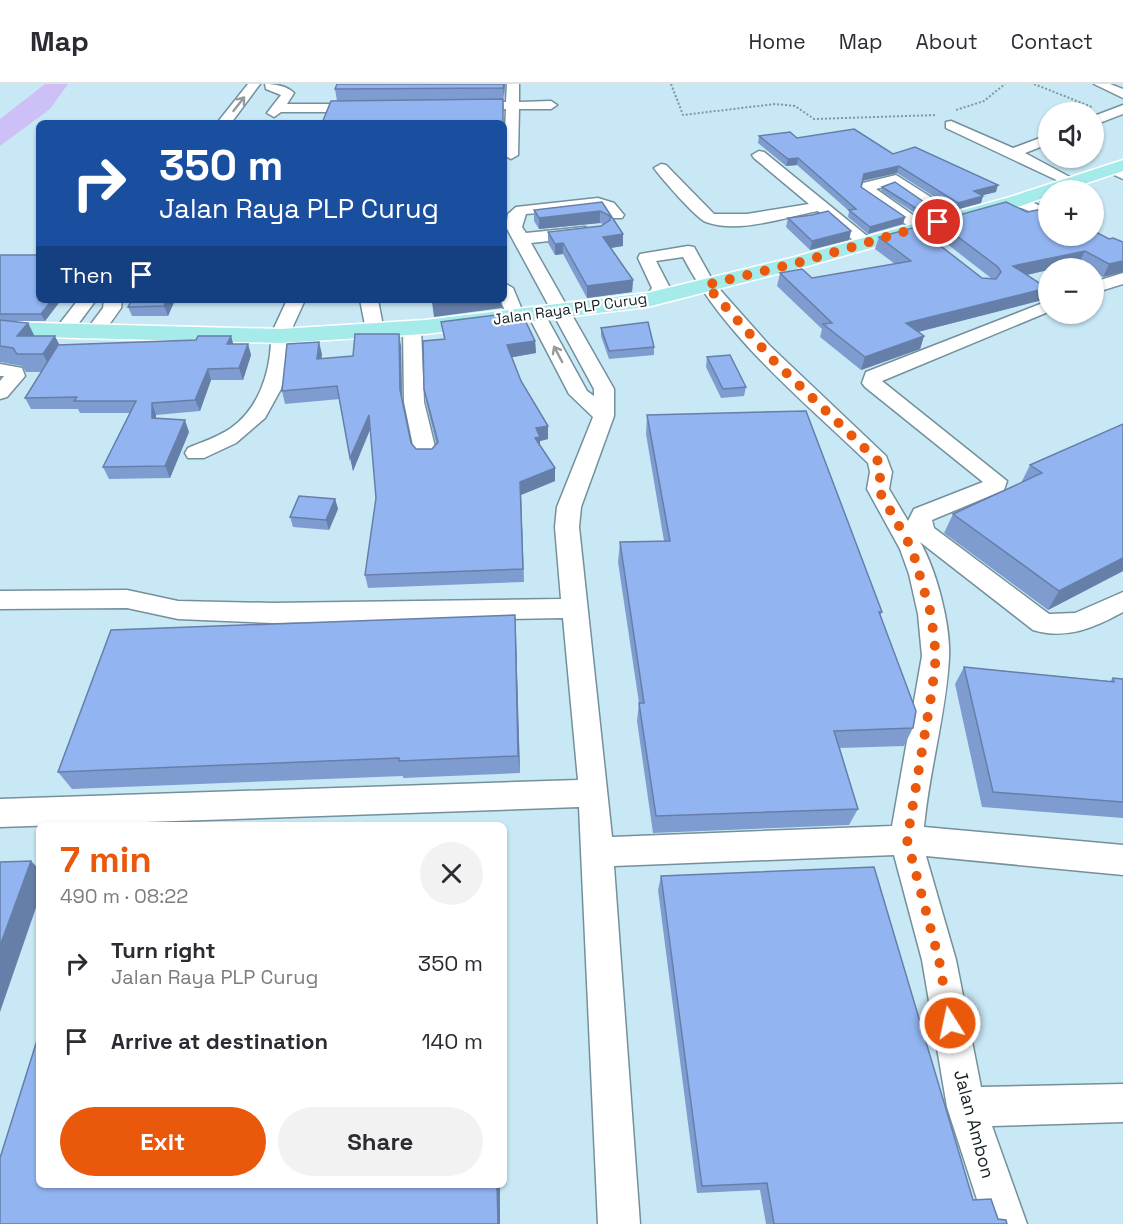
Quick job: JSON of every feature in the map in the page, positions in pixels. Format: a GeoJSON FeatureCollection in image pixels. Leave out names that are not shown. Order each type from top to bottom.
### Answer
{"type":"FeatureCollection","features":[{"type":"Feature","properties":{"kind":"main road","name":"Jalan Raya PLP Curug"},"geometry":{"type":"LineString","coordinates":[[1080,180],[1119,170]]}},
{"type":"Feature","properties":{"kind":"main road","name":"Jalan Raya PLP Curug"},"geometry":{"type":"LineString","coordinates":[[0,329],[276,336],[412,328],[560,312],[654,298],[866,243],[1038,194]]}},
{"type":"Feature","properties":{"kind":"street"},"geometry":{"type":"LineString","coordinates":[[226,120],[254,84]]}},
{"type":"Feature","properties":{"kind":"street"},"geometry":{"type":"LineString","coordinates":[[271,120],[284,108],[302,84]]}},
{"type":"Feature","properties":{"kind":"street"},"geometry":{"type":"LineString","coordinates":[[511,155],[513,84]]}},
{"type":"Feature","properties":{"kind":"street"},"geometry":{"type":"LineString","coordinates":[[1100,84],[1120,91]]}},
{"type":"Feature","properties":{"kind":"street"},"geometry":{"type":"LineString","coordinates":[[268,88],[288,93],[284,108]]}},
{"type":"Feature","properties":{"kind":"street"},"geometry":{"type":"LineString","coordinates":[[322,108],[327,92]]}},
{"type":"Feature","properties":{"kind":"street"},"geometry":{"type":"LineString","coordinates":[[360,120],[368,108],[369,92]]}},
{"type":"Feature","properties":{"kind":"street"},"geometry":{"type":"LineString","coordinates":[[458,106],[551,105]]}},
{"type":"Feature","properties":{"kind":"street"},"geometry":{"type":"LineString","coordinates":[[284,108],[368,108]]}},
{"type":"Feature","properties":{"kind":"street"},"geometry":{"type":"LineString","coordinates":[[1104,116],[1123,110]]}},
{"type":"Feature","properties":{"kind":"street"},"geometry":{"type":"LineString","coordinates":[[949,119],[1068,180]]}},
{"type":"Feature","properties":{"kind":"street"},"geometry":{"type":"LineString","coordinates":[[1013,153],[1038,143]]}},
{"type":"Feature","properties":{"kind":"street"},"geometry":{"type":"LineString","coordinates":[[759,154],[866,243]]}},
{"type":"Feature","properties":{"kind":"street"},"geometry":{"type":"LineString","coordinates":[[661,168],[709,218],[715,221],[731,221],[821,206]]}},
{"type":"Feature","properties":{"kind":"street"},"geometry":{"type":"LineString","coordinates":[[935,244],[918,228],[868,192],[868,186],[897,179],[953,218]]}},
{"type":"Feature","properties":{"kind":"street"},"geometry":{"type":"LineString","coordinates":[[1017,201],[1038,210]]}},
{"type":"Feature","properties":{"kind":"street"},"geometry":{"type":"LineString","coordinates":[[616,214],[609,206],[598,203],[522,210],[514,220],[514,227],[604,389],[604,416],[569,507],[567,527],[594,793],[619,1224]]}},
{"type":"Feature","properties":{"kind":"street"},"geometry":{"type":"LineString","coordinates":[[520,239],[600,230]]}},
{"type":"Feature","properties":{"kind":"street","name":"Jalan Ambon"},"geometry":{"type":"LineString","coordinates":[[654,298],[661,288],[645,259],[688,251],[706,285],[774,361],[878,461],[881,472],[878,489],[912,549],[931,614],[936,656],[907,840],[939,960],[966,1107],[1006,1224]]}},
{"type":"Feature","properties":{"kind":"street"},"geometry":{"type":"LineString","coordinates":[[1104,285],[1123,278]]}},
{"type":"Feature","properties":{"kind":"street"},"geometry":{"type":"LineString","coordinates":[[507,292],[579,394],[604,416]]}},
{"type":"Feature","properties":{"kind":"street"},"geometry":{"type":"LineString","coordinates":[[63,331],[85,303]]}},
{"type":"Feature","properties":{"kind":"street"},"geometry":{"type":"LineString","coordinates":[[94,332],[112,308],[113,303]]}},
{"type":"Feature","properties":{"kind":"street"},"geometry":{"type":"LineString","coordinates":[[196,453],[238,433],[256,417],[268,395],[281,354],[276,336],[282,331],[295,303]]}},
{"type":"Feature","properties":{"kind":"street"},"geometry":{"type":"LineString","coordinates":[[369,331],[374,326],[370,303]]}},
{"type":"Feature","properties":{"kind":"street"},"geometry":{"type":"LineString","coordinates":[[1038,310],[873,376],[872,383],[996,481],[996,485],[921,516],[919,523],[926,534],[1042,623],[1059,627],[1074,625],[1123,602]]}},
{"type":"Feature","properties":{"kind":"street"},"geometry":{"type":"LineString","coordinates":[[412,328],[414,402],[426,455]]}},
{"type":"Feature","properties":{"kind":"street"},"geometry":{"type":"LineString","coordinates":[[0,370],[15,372],[0,393]]}},
{"type":"Feature","properties":{"kind":"street"},"geometry":{"type":"LineString","coordinates":[[0,600],[127,598],[178,610],[272,613],[576,608]]}},
{"type":"Feature","properties":{"kind":"street"},"geometry":{"type":"LineString","coordinates":[[0,813],[594,793]]}},
{"type":"Feature","properties":{"kind":"street"},"geometry":{"type":"LineString","coordinates":[[597,852],[907,840],[1123,860]]}},
{"type":"Feature","properties":{"kind":"street"},"geometry":{"type":"LineString","coordinates":[[966,1107],[1123,1103]]}},
{"type":"Feature","properties":{"kind":"path"},"geometry":{"type":"LineString","coordinates":[[671,84],[683,115],[775,104],[795,106],[814,119],[938,115]]}},
{"type":"Feature","properties":{"kind":"path"},"geometry":{"type":"LineString","coordinates":[[949,119],[984,101],[1005,84]]}},
{"type":"Feature","properties":{"kind":"path"},"geometry":{"type":"LineString","coordinates":[[1034,84],[1109,114]]}},
{"type":"Feature","properties":{"kind":"shaded area"},"geometry":{"type":"Polygon","coordinates":[[[45,84],[68,84],[50,109],[0,146],[0,119],[45,84]]]}},
{"type":"Feature","properties":{"kind":"building"},"geometry":{"type":"Polygon","coordinates":[[[337,84],[504,84],[503,88],[335,89],[337,84]]]}},
{"type":"Feature","properties":{"kind":"building"},"geometry":{"type":"Polygon","coordinates":[[[503,99],[503,120],[323,120],[331,101],[503,99]]]}},
{"type":"Feature","properties":{"kind":"building"},"geometry":{"type":"Polygon","coordinates":[[[854,129],[893,154],[915,147],[998,185],[974,191],[983,196],[958,203],[899,166],[864,174],[861,187],[905,217],[870,227],[849,210],[856,209],[798,158],[788,159],[759,136],[790,132],[797,138],[854,129]]]}},
{"type":"Feature","properties":{"kind":"building"},"geometry":{"type":"Polygon","coordinates":[[[895,182],[937,211],[925,214],[882,187],[895,182]]]}},
{"type":"Feature","properties":{"kind":"building"},"geometry":{"type":"Polygon","coordinates":[[[602,202],[623,234],[603,237],[633,280],[587,286],[563,243],[555,244],[548,232],[601,226],[610,220],[610,216],[600,211],[539,218],[534,210],[602,202]]]}},
{"type":"Feature","properties":{"kind":"building"},"geometry":{"type":"Polygon","coordinates":[[[1006,202],[1027,212],[1038,210],[1038,246],[1104,246],[1104,236],[1123,242],[1123,261],[1109,264],[1104,261],[1104,258],[1098,258],[1085,251],[1051,258],[1038,258],[1038,261],[1013,266],[1038,282],[1038,290],[906,323],[924,336],[865,357],[823,324],[832,323],[780,273],[802,269],[812,278],[911,261],[879,237],[916,227],[982,278],[996,279],[1001,272],[998,267],[937,221],[1006,202]]]}},
{"type":"Feature","properties":{"kind":"building"},"geometry":{"type":"Polygon","coordinates":[[[828,211],[851,231],[812,241],[788,218],[812,215],[828,211]]]}},
{"type":"Feature","properties":{"kind":"building"},"geometry":{"type":"Polygon","coordinates":[[[0,255],[36,255],[36,303],[50,303],[41,314],[0,314],[0,255]]]}},
{"type":"Feature","properties":{"kind":"building"},"geometry":{"type":"Polygon","coordinates":[[[130,303],[166,303],[164,306],[128,307],[130,303]]]}},
{"type":"Feature","properties":{"kind":"building"},"geometry":{"type":"Polygon","coordinates":[[[503,314],[503,323],[525,320],[535,341],[507,345],[521,381],[548,426],[536,428],[540,437],[535,438],[555,468],[520,482],[523,569],[365,575],[376,498],[369,415],[350,458],[337,386],[282,391],[287,344],[319,342],[317,359],[353,356],[355,334],[399,334],[400,390],[411,443],[416,449],[432,449],[438,442],[424,389],[423,341],[445,339],[441,322],[503,314]]]}},
{"type":"Feature","properties":{"kind":"building"},"geometry":{"type":"Polygon","coordinates":[[[0,320],[28,323],[17,336],[55,336],[43,354],[17,354],[13,348],[0,346],[0,320]]]}},
{"type":"Feature","properties":{"kind":"building"},"geometry":{"type":"Polygon","coordinates":[[[648,322],[654,347],[609,351],[601,328],[648,322]]]}},
{"type":"Feature","properties":{"kind":"building"},"geometry":{"type":"Polygon","coordinates":[[[198,336],[231,336],[227,344],[248,344],[239,368],[208,369],[195,400],[152,403],[152,418],[185,420],[165,466],[103,467],[136,401],[74,401],[77,397],[25,398],[58,345],[196,340],[198,336]]]}},
{"type":"Feature","properties":{"kind":"building"},"geometry":{"type":"Polygon","coordinates":[[[730,355],[746,387],[723,389],[707,357],[730,355]]]}},
{"type":"Feature","properties":{"kind":"building"},"geometry":{"type":"Polygon","coordinates":[[[806,411],[882,612],[879,612],[916,711],[913,728],[834,731],[858,809],[656,816],[639,703],[644,703],[620,542],[670,541],[647,415],[806,411]]]}},
{"type":"Feature","properties":{"kind":"building"},"geometry":{"type":"Polygon","coordinates":[[[1123,424],[1123,558],[1059,591],[953,514],[1042,473],[1030,465],[1123,424]]]}},
{"type":"Feature","properties":{"kind":"building"},"geometry":{"type":"Polygon","coordinates":[[[299,496],[335,499],[326,520],[290,517],[299,496]]]}},
{"type":"Feature","properties":{"kind":"building"},"geometry":{"type":"Polygon","coordinates":[[[515,615],[518,756],[399,761],[399,758],[58,772],[111,630],[515,615]]]}},
{"type":"Feature","properties":{"kind":"building"},"geometry":{"type":"Polygon","coordinates":[[[964,667],[1114,682],[1113,678],[1123,679],[1123,802],[993,792],[964,667]]]}},
{"type":"Feature","properties":{"kind":"building"},"geometry":{"type":"Polygon","coordinates":[[[31,861],[0,946],[0,862],[31,861]]]}},
{"type":"Feature","properties":{"kind":"building"},"geometry":{"type":"Polygon","coordinates":[[[874,867],[973,1200],[991,1199],[998,1219],[1006,1220],[1007,1224],[774,1224],[767,1183],[702,1186],[661,876],[874,867]]]}},
{"type":"Feature","properties":{"kind":"building"},"geometry":{"type":"Polygon","coordinates":[[[36,1044],[36,1188],[497,1188],[498,1224],[0,1224],[0,1158],[36,1044]]]}},
{"type":"Feature","properties":{"kind":"route"},"geometry":{"type":"LineString","coordinates":[[938,222],[797,263],[706,285],[774,361],[878,461],[881,472],[878,489],[912,549],[921,574],[931,614],[936,656],[907,840],[939,960],[950,1023]]}}]}
